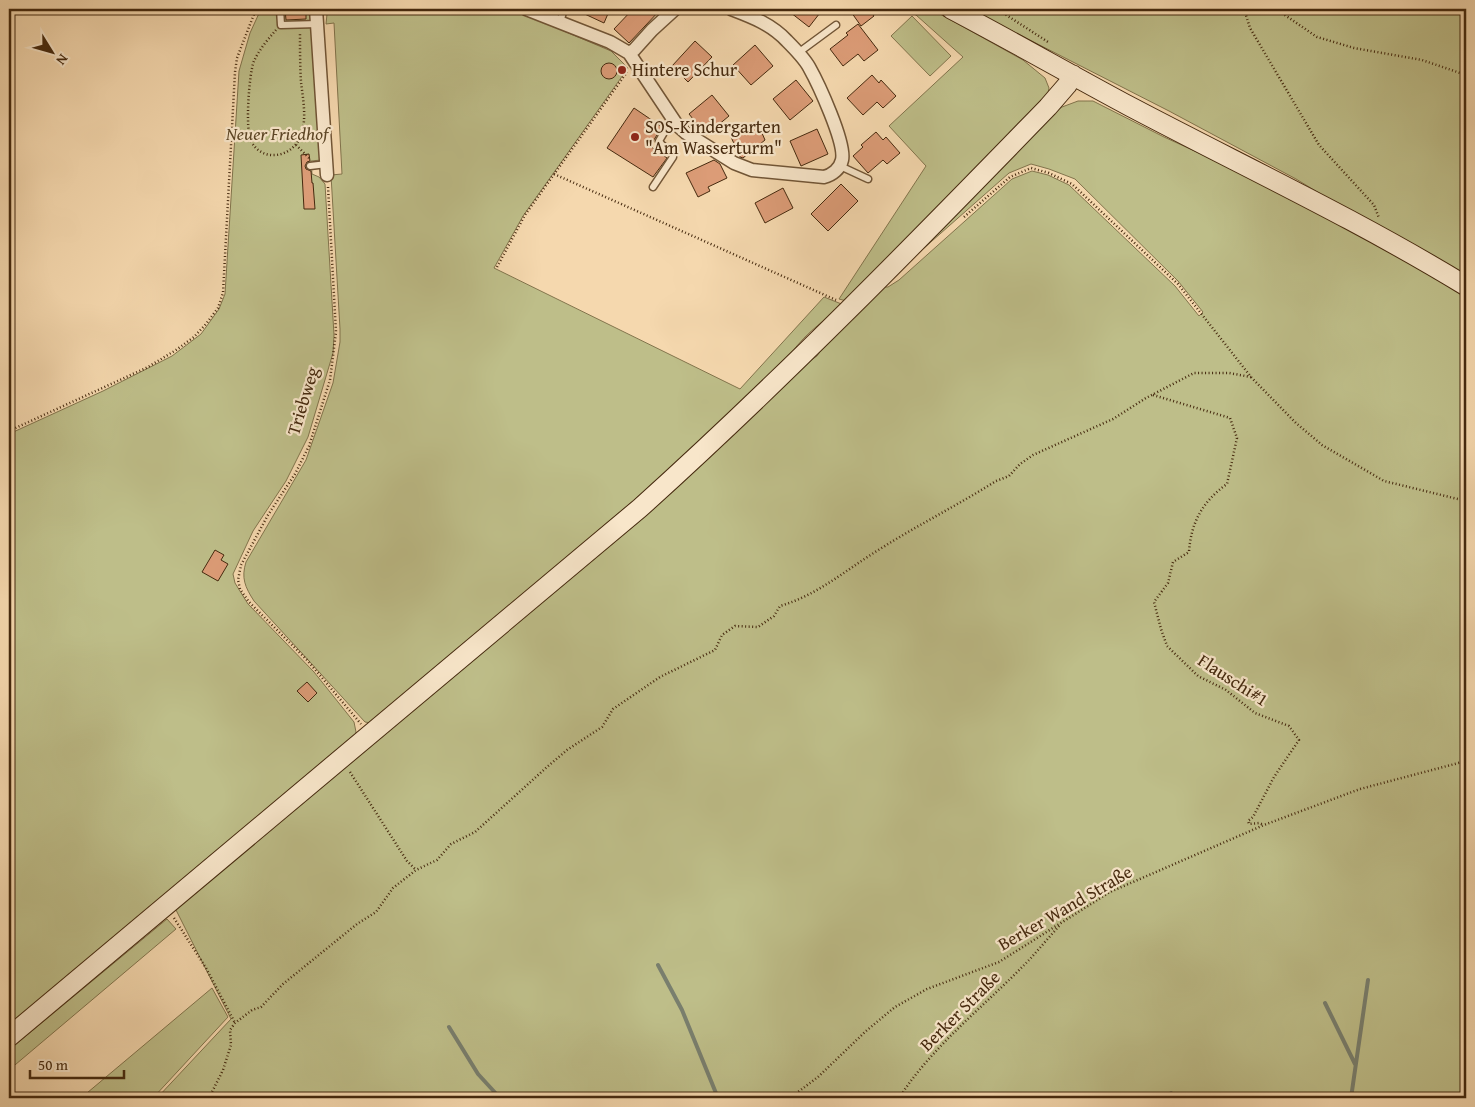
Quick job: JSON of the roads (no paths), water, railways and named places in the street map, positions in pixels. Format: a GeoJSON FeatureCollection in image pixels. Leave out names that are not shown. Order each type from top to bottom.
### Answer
{"type":"FeatureCollection","features":[{"type":"Feature","properties":{"kind":"main road"},"geometry":{"type":"LineString","coordinates":[[951,9],[1389,242],[1466,286]]}},
{"type":"Feature","properties":{"kind":"main road"},"geometry":{"type":"LineString","coordinates":[[9,1037],[368,734],[640,508],[759,399],[854,306],[1048,108],[1073,75]]}},
{"type":"Feature","properties":{"kind":"street"},"geometry":{"type":"LineString","coordinates":[[317,9],[319,24],[321,168]]}},
{"type":"Feature","properties":{"kind":"street"},"geometry":{"type":"LineString","coordinates":[[526,9],[610,42],[632,58],[672,119],[686,133],[734,163],[752,170],[824,178],[830,176],[840,166],[842,153],[833,122],[808,65],[786,40],[771,27],[760,20],[731,9]]}},
{"type":"Feature","properties":{"kind":"street"},"geometry":{"type":"LineString","coordinates":[[632,58],[634,50],[675,9]]}},
{"type":"Feature","properties":{"kind":"lane"},"geometry":{"type":"LineString","coordinates":[[280,9],[280,26],[319,24]]}},
{"type":"Feature","properties":{"kind":"lane"},"geometry":{"type":"LineString","coordinates":[[560,22],[564,9]]}},
{"type":"Feature","properties":{"kind":"lane"},"geometry":{"type":"LineString","coordinates":[[798,53],[836,25]]}},
{"type":"Feature","properties":{"kind":"lane"},"geometry":{"type":"LineString","coordinates":[[653,188],[673,157],[673,153],[659,141],[672,119]]}},
{"type":"Feature","properties":{"kind":"lane"},"geometry":{"type":"LineString","coordinates":[[840,166],[868,179]]}},
{"type":"Feature","properties":{"kind":"waterway"},"geometry":{"type":"LineString","coordinates":[[658,965],[682,1010],[718,1098]]}},
{"type":"Feature","properties":{"kind":"waterway"},"geometry":{"type":"LineString","coordinates":[[1351,1098],[1368,980]]}},
{"type":"Feature","properties":{"kind":"waterway"},"geometry":{"type":"LineString","coordinates":[[1325,1003],[1355,1064]]}},
{"type":"Feature","properties":{"kind":"waterway"},"geometry":{"type":"LineString","coordinates":[[449,1027],[478,1074],[500,1098]]}},
{"type":"Feature","properties":{"kind":"waterway"},"geometry":{"type":"LineString","coordinates":[[1171,1093],[1173,1098]]}},
{"type":"Feature","properties":{"kind":"place","name":"Hintere Schur"},"geometry":{"type":"Point","coordinates":[622,70]}},
{"type":"Feature","properties":{"kind":"place","name":"SOS-Kindergarten \"Am Wasserturm\""},"geometry":{"type":"Point","coordinates":[635,137]}},
{"type":"Feature","properties":{"kind":"park label","name":"Neuer Friedhof"},"geometry":{"type":"Point","coordinates":[277,134]}}]}
